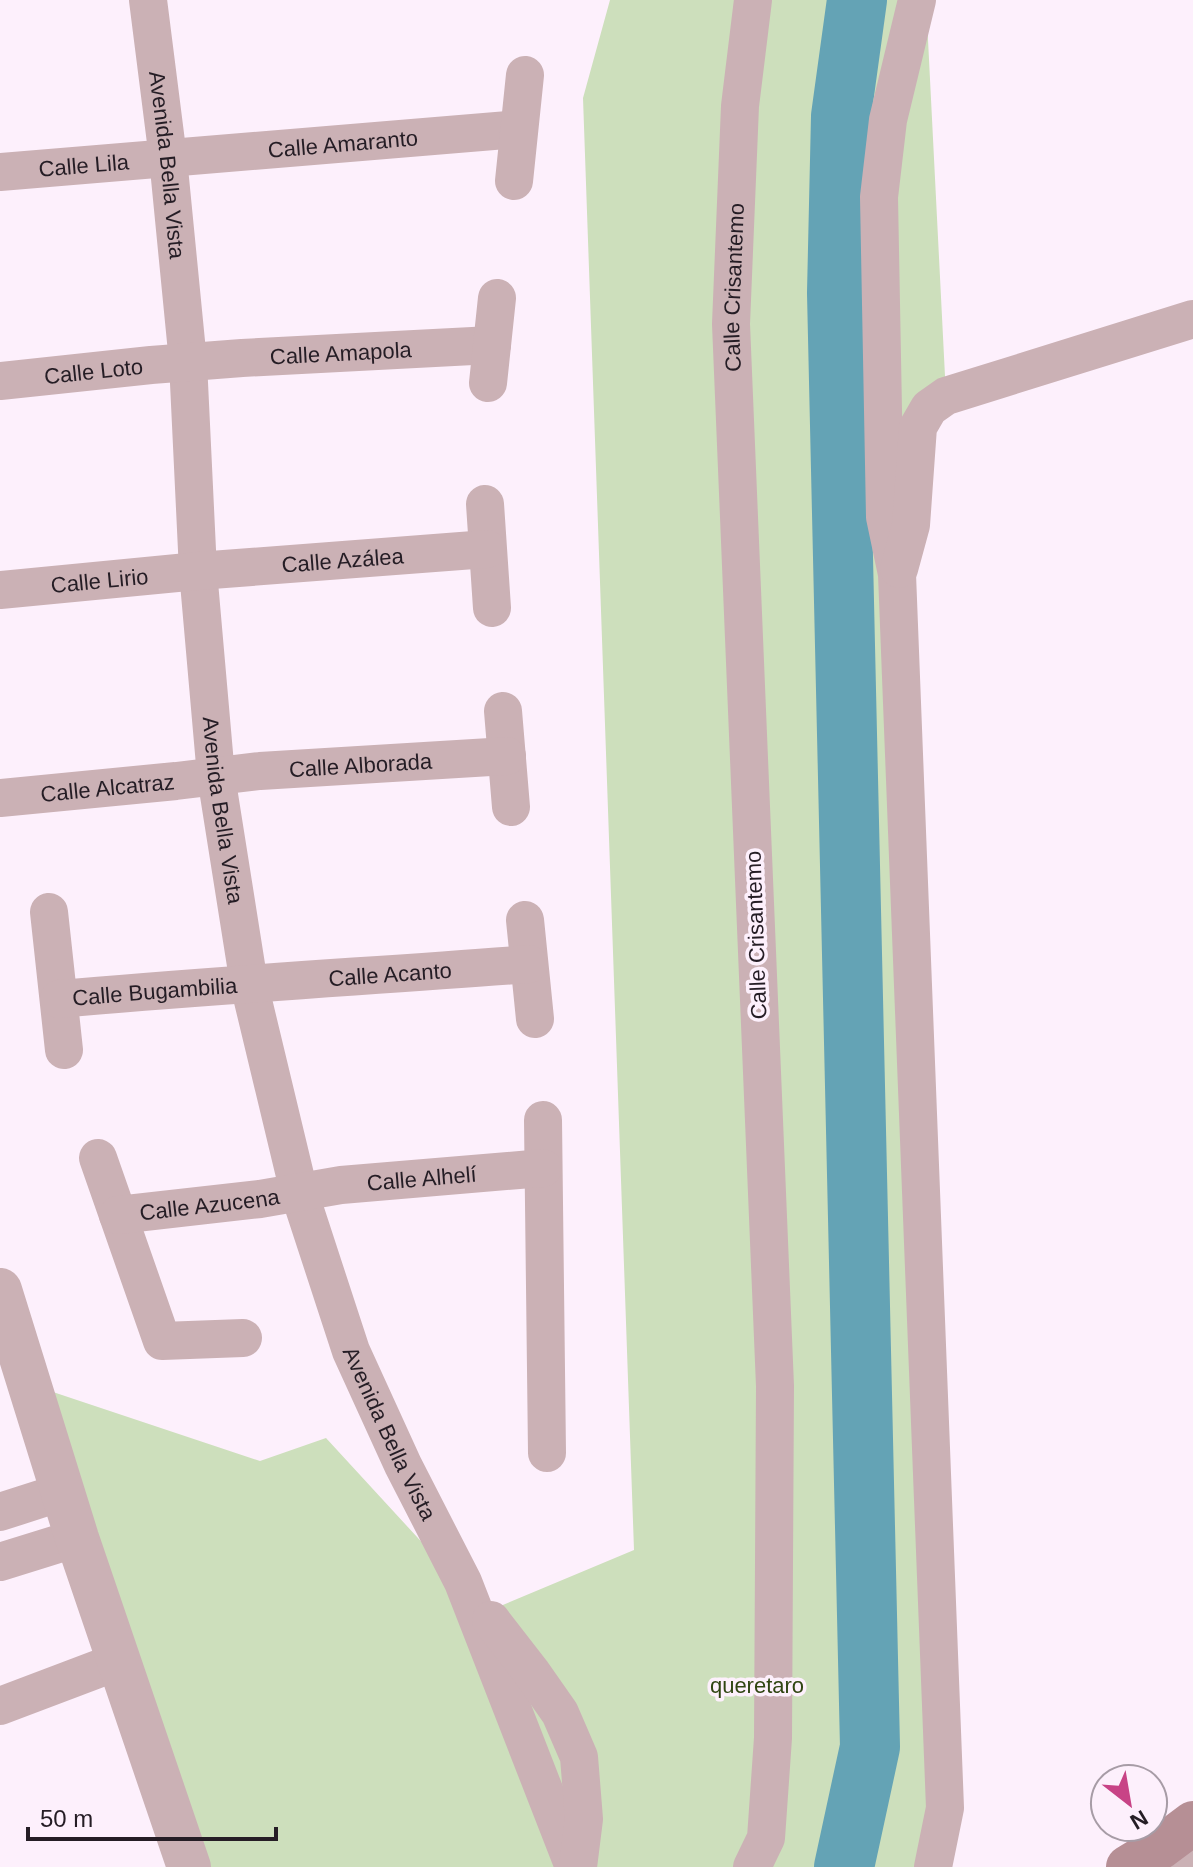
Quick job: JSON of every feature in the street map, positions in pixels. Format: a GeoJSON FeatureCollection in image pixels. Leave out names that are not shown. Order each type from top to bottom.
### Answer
{"type":"FeatureCollection","features":[{"type":"Feature","properties":{"kind":"street","name":"Avenida Bella Vista"},"geometry":{"type":"LineString","coordinates":[[148,0],[168,158],[188,362],[198,571],[216,776],[249,984],[299,1192],[351,1351],[403,1465],[463,1582],[560,1713],[579,1757],[584,1819],[576,1867]]}},
{"type":"Feature","properties":{"kind":"street","name":"Calle Crisantemo"},"geometry":{"type":"LineString","coordinates":[[752,1867],[766,1838],[773,1738],[775,1402],[731,324],[740,106],[753,0]]}},
{"type":"Feature","properties":{"kind":"street"},"geometry":{"type":"LineString","coordinates":[[917,0],[888,120],[879,197],[885,517],[897,574],[945,1808],[933,1867]]}},
{"type":"Feature","properties":{"kind":"street"},"geometry":{"type":"LineString","coordinates":[[514,181],[525,75]]}},
{"type":"Feature","properties":{"kind":"street","name":"Calle Amaranto"},"geometry":{"type":"LineString","coordinates":[[168,158],[519,129]]}},
{"type":"Feature","properties":{"kind":"street","name":"Calle Lila"},"geometry":{"type":"LineString","coordinates":[[0,172],[168,158]]}},
{"type":"Feature","properties":{"kind":"street"},"geometry":{"type":"LineString","coordinates":[[488,383],[497,298]]}},
{"type":"Feature","properties":{"kind":"street"},"geometry":{"type":"LineString","coordinates":[[897,574],[911,525],[918,427],[929,408],[946,396],[1193,319]]}},
{"type":"Feature","properties":{"kind":"street","name":"Calle Amapola"},"geometry":{"type":"LineString","coordinates":[[188,362],[492,345]]}},
{"type":"Feature","properties":{"kind":"street","name":"Calle Loto"},"geometry":{"type":"LineString","coordinates":[[0,381],[188,362]]}},
{"type":"Feature","properties":{"kind":"street"},"geometry":{"type":"LineString","coordinates":[[485,504],[492,608]]}},
{"type":"Feature","properties":{"kind":"street","name":"Calle Azálea"},"geometry":{"type":"LineString","coordinates":[[198,571],[487,549]]}},
{"type":"Feature","properties":{"kind":"street","name":"Calle Lirio"},"geometry":{"type":"LineString","coordinates":[[0,590],[198,571]]}},
{"type":"Feature","properties":{"kind":"street"},"geometry":{"type":"LineString","coordinates":[[503,711],[511,807]]}},
{"type":"Feature","properties":{"kind":"street","name":"Calle Alborada"},"geometry":{"type":"LineString","coordinates":[[216,776],[507,756]]}},
{"type":"Feature","properties":{"kind":"street","name":"Calle Alcatraz"},"geometry":{"type":"LineString","coordinates":[[0,798],[216,776]]}},
{"type":"Feature","properties":{"kind":"street"},"geometry":{"type":"LineString","coordinates":[[49,912],[64,1050]]}},
{"type":"Feature","properties":{"kind":"street"},"geometry":{"type":"LineString","coordinates":[[525,920],[535,1019]]}},
{"type":"Feature","properties":{"kind":"street","name":"Calle Acanto"},"geometry":{"type":"LineString","coordinates":[[249,984],[529,964]]}},
{"type":"Feature","properties":{"kind":"street","name":"Calle Bugambilia"},"geometry":{"type":"LineString","coordinates":[[59,999],[249,984]]}},
{"type":"Feature","properties":{"kind":"street"},"geometry":{"type":"LineString","coordinates":[[543,1120],[547,1453]]}},
{"type":"Feature","properties":{"kind":"street"},"geometry":{"type":"LineString","coordinates":[[98,1158],[162,1341],[243,1338]]}},
{"type":"Feature","properties":{"kind":"street","name":"Calle Alhelí"},"geometry":{"type":"LineString","coordinates":[[299,1192],[341,1185],[543,1168]]}},
{"type":"Feature","properties":{"kind":"street","name":"Calle Azucena"},"geometry":{"type":"LineString","coordinates":[[118,1215],[299,1192]]}},
{"type":"Feature","properties":{"kind":"street"},"geometry":{"type":"LineString","coordinates":[[0,1290],[77,1538],[189,1867]]}},
{"type":"Feature","properties":{"kind":"street"},"geometry":{"type":"LineString","coordinates":[[0,1512],[62,1492]]}},
{"type":"Feature","properties":{"kind":"street"},"geometry":{"type":"LineString","coordinates":[[0,1562],[77,1538]]}},
{"type":"Feature","properties":{"kind":"street"},"geometry":{"type":"LineString","coordinates":[[0,1706],[119,1661]]}},
{"type":"Feature","properties":{"kind":"green space","name":"queretaro"},"geometry":{"type":"Polygon","coordinates":[[[610,0],[926,0],[946,396],[911,525],[933,1867],[195,1867],[29,1384],[260,1461],[326,1438],[486,1612],[634,1550],[583,98],[610,0]]]}},
{"type":"Feature","properties":{"kind":"waterway"},"geometry":{"type":"LineString","coordinates":[[844,1867],[870,1747],[837,293],[841,116],[857,0]]}}]}
